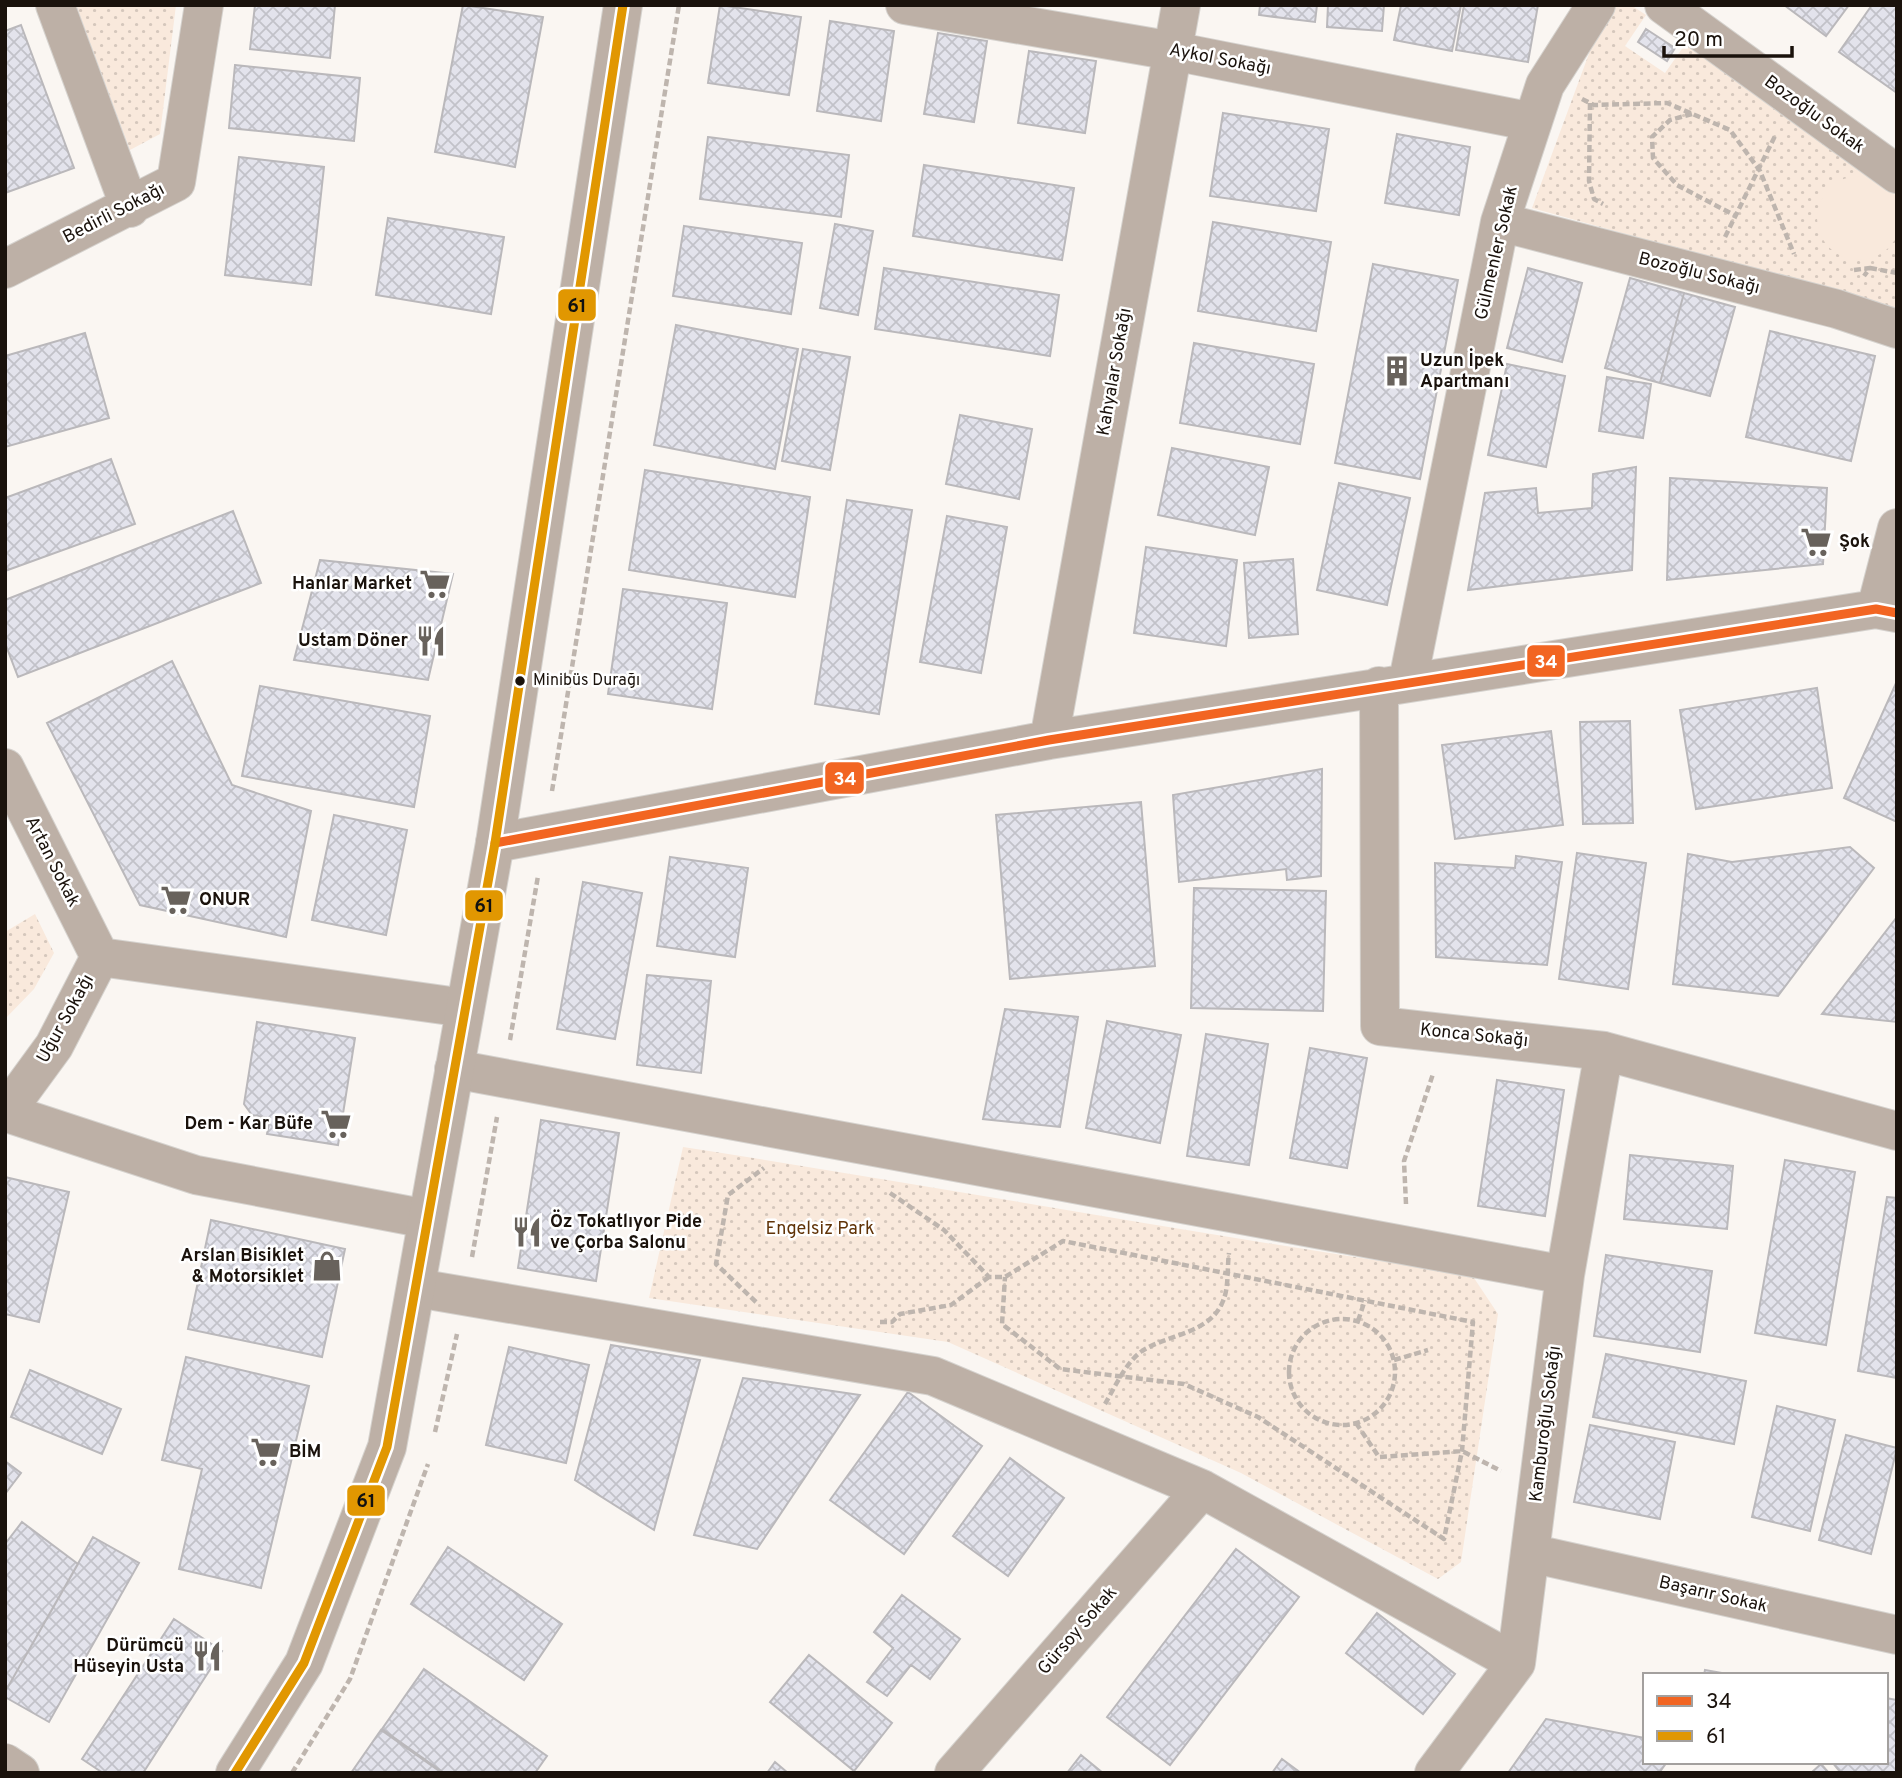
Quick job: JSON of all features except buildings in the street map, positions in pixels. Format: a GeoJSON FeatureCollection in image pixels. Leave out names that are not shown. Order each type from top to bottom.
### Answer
{"type":"FeatureCollection","features":[{"type":"Feature","properties":{"kind":"street"},"geometry":{"type":"LineString","coordinates":[[55,5],[130,208]]}},
{"type":"Feature","properties":{"kind":"street","name":"Bedirli Sokağı"},"geometry":{"type":"LineString","coordinates":[[5,269],[130,208],[176,182],[204,5]]}},
{"type":"Feature","properties":{"kind":"street"},"geometry":{"type":"LineString","coordinates":[[235,1773],[304,1663],[387,1447],[495,843],[623,5]]}},
{"type":"Feature","properties":{"kind":"street","name":"Aykol Sokağı"},"geometry":{"type":"LineString","coordinates":[[905,5],[1173,51],[1532,122]]}},
{"type":"Feature","properties":{"kind":"street","name":"Kahyalar Sokağı"},"geometry":{"type":"LineString","coordinates":[[1049,740],[1181,5]]}},
{"type":"Feature","properties":{"kind":"street","name":"Gülmenler Sokak"},"geometry":{"type":"LineString","coordinates":[[1394,683],[1500,222],[1545,85],[1596,5]]}},
{"type":"Feature","properties":{"kind":"street","name":"Bozoğlu Sokak"},"geometry":{"type":"LineString","coordinates":[[1664,5],[1897,174]]}},
{"type":"Feature","properties":{"kind":"street","name":"Bozoğlu Sokağı"},"geometry":{"type":"LineString","coordinates":[[1500,222],[1838,309],[1897,329]]}},
{"type":"Feature","properties":{"kind":"street"},"geometry":{"type":"LineString","coordinates":[[495,843],[1049,740],[1394,683],[1887,611],[1897,528]]}},
{"type":"Feature","properties":{"kind":"street","name":"Konca Sokağı"},"geometry":{"type":"LineString","coordinates":[[1394,683],[1380,1026],[1604,1051],[1897,1131]]}},
{"type":"Feature","properties":{"kind":"street","name":"Artan Sokak"},"geometry":{"type":"LineString","coordinates":[[5,768],[100,957]]}},
{"type":"Feature","properties":{"kind":"street"},"geometry":{"type":"LineString","coordinates":[[100,957],[465,1008]]}},
{"type":"Feature","properties":{"kind":"street","name":"Uğur Sokağı"},"geometry":{"type":"LineString","coordinates":[[6,1113],[54,1046],[100,957]]}},
{"type":"Feature","properties":{"kind":"street","name":"Kamburoğlu Sokağı"},"geometry":{"type":"LineString","coordinates":[[1434,1773],[1516,1663],[1565,1275],[1604,1051]]}},
{"type":"Feature","properties":{"kind":"street"},"geometry":{"type":"LineString","coordinates":[[454,1069],[1565,1275]]}},
{"type":"Feature","properties":{"kind":"street"},"geometry":{"type":"LineString","coordinates":[[6,1113],[196,1175],[427,1219]]}},
{"type":"Feature","properties":{"kind":"street"},"geometry":{"type":"LineString","coordinates":[[417,1288],[933,1376],[1202,1489],[1516,1663]]}},
{"type":"Feature","properties":{"kind":"street","name":"Gürsoy Sokak"},"geometry":{"type":"LineString","coordinates":[[954,1773],[1202,1489]]}},
{"type":"Feature","properties":{"kind":"street","name":"Başarır Sokak"},"geometry":{"type":"LineString","coordinates":[[1530,1553],[1897,1635]]}},
{"type":"Feature","properties":{"kind":"street"},"geometry":{"type":"LineString","coordinates":[[5,1763],[20,1773]]}},
{"type":"Feature","properties":{"kind":"path"},"geometry":{"type":"LineString","coordinates":[[1545,85],[1590,103],[1667,103],[1730,130],[1760,170],[1794,254],[1803,259]]}},
{"type":"Feature","properties":{"kind":"path"},"geometry":{"type":"LineString","coordinates":[[1705,276],[1760,170],[1791,99]]}},
{"type":"Feature","properties":{"kind":"path"},"geometry":{"type":"LineString","coordinates":[[1590,103],[1589,181],[1594,199],[1606,206]]}},
{"type":"Feature","properties":{"kind":"path"},"geometry":{"type":"LineString","coordinates":[[1692,114],[1670,120],[1651,137],[1653,158],[1677,186],[1736,216]]}},
{"type":"Feature","properties":{"kind":"path"},"geometry":{"type":"LineString","coordinates":[[1845,271],[1870,268],[1897,273]]}},
{"type":"Feature","properties":{"kind":"path"},"geometry":{"type":"LineString","coordinates":[[1838,309],[1870,268]]}},
{"type":"Feature","properties":{"kind":"path"},"geometry":{"type":"LineString","coordinates":[[1386,1242],[1406,1207],[1404,1161],[1440,1054],[1441,1033]]}},
{"type":"Feature","properties":{"kind":"path"},"geometry":{"type":"LineString","coordinates":[[765,1311],[716,1264],[729,1195],[766,1166]]}},
{"type":"Feature","properties":{"kind":"path"},"geometry":{"type":"LineString","coordinates":[[882,1188],[944,1230],[989,1277]]}},
{"type":"Feature","properties":{"kind":"path"},"geometry":{"type":"LineString","coordinates":[[1100,1414],[1119,1378],[1140,1352],[1166,1338],[1201,1327],[1223,1301],[1235,1214]]}},
{"type":"Feature","properties":{"kind":"path"},"geometry":{"type":"LineString","coordinates":[[868,1322],[892,1322],[900,1314],[951,1305],[989,1277],[1005,1277],[1063,1241],[1473,1322],[1462,1451],[1444,1539],[1258,1417],[1184,1384],[1060,1369],[1002,1324],[1005,1277]]}},
{"type":"Feature","properties":{"kind":"path"},"geometry":{"type":"LineString","coordinates":[[1358,1321],[1365,1300]]}},
{"type":"Feature","properties":{"kind":"path"},"geometry":{"type":"LineString","coordinates":[[1334,1319],[1358,1321],[1370,1326],[1384,1339],[1394,1360],[1395,1375],[1386,1401],[1373,1415],[1356,1423],[1337,1424],[1310,1414],[1298,1400],[1290,1373],[1292,1354],[1308,1331],[1334,1319]]}},
{"type":"Feature","properties":{"kind":"path"},"geometry":{"type":"LineString","coordinates":[[1394,1360],[1428,1350]]}},
{"type":"Feature","properties":{"kind":"path"},"geometry":{"type":"LineString","coordinates":[[1356,1423],[1379,1457],[1462,1451],[1504,1473]]}},
{"type":"Feature","properties":{"kind":"green space"},"geometry":{"type":"Polygon","coordinates":[[[76,5],[176,5],[160,134],[130,150],[76,5]]]}},
{"type":"Feature","properties":{"kind":"green space"},"geometry":{"type":"Polygon","coordinates":[[[1614,5],[1631,5],[1646,15],[1625,46],[1665,73],[1686,43],[1897,190],[1897,309],[1532,208],[1594,40],[1614,5]]]}},
{"type":"Feature","properties":{"kind":"green space"},"geometry":{"type":"Polygon","coordinates":[[[1859,176],[1875,179],[1889,188],[1898,202],[1901,218],[1898,234],[1889,248],[1875,257],[1859,260],[1843,257],[1829,248],[1820,234],[1817,218],[1820,202],[1829,188],[1843,179],[1859,176]]]}},
{"type":"Feature","properties":{"kind":"green space"},"geometry":{"type":"Polygon","coordinates":[[[35,914],[54,953],[34,989],[5,1019],[5,932],[35,914]]]}},
{"type":"Feature","properties":{"kind":"green space","name":"Engelsiz Park"},"geometry":{"type":"Polygon","coordinates":[[[683,1147],[1472,1275],[1498,1314],[1461,1562],[1438,1579],[1241,1473],[948,1342],[649,1298],[683,1147]]]}},
{"type":"Feature","properties":{"kind":"transit line","name":"61"},"geometry":{"type":"LineString","coordinates":[[235,1773],[304,1663],[387,1447],[495,843],[623,5]]}},
{"type":"Feature","properties":{"kind":"transit line","name":"34"},"geometry":{"type":"LineString","coordinates":[[495,843],[1049,740],[1876,609],[1897,613]]}},
{"type":"Feature","properties":{"kind":"place","name":"Uzun İpek Apartmanı"},"geometry":{"type":"Point","coordinates":[1397,371]}},
{"type":"Feature","properties":{"kind":"place","name":"Şok"},"geometry":{"type":"Point","coordinates":[1816,542]}},
{"type":"Feature","properties":{"kind":"place","name":"Hanlar Market"},"geometry":{"type":"Point","coordinates":[435,584]}},
{"type":"Feature","properties":{"kind":"place","name":"Ustam Döner"},"geometry":{"type":"Point","coordinates":[431,641]}},
{"type":"Feature","properties":{"kind":"place","name":"Minibüs Durağı"},"geometry":{"type":"Point","coordinates":[520,681]}},
{"type":"Feature","properties":{"kind":"place","name":"ONUR"},"geometry":{"type":"Point","coordinates":[176,900]}},
{"type":"Feature","properties":{"kind":"place","name":"Dem - Kar Büfe"},"geometry":{"type":"Point","coordinates":[336,1124]}},
{"type":"Feature","properties":{"kind":"place","name":"Öz Tokatlıyor Pide ve Çorba Salonu"},"geometry":{"type":"Point","coordinates":[527,1232]}},
{"type":"Feature","properties":{"kind":"place","name":"Arslan Bisiklet & Motorsiklet"},"geometry":{"type":"Point","coordinates":[327,1266]}},
{"type":"Feature","properties":{"kind":"place","name":"BİM"},"geometry":{"type":"Point","coordinates":[266,1452]}},
{"type":"Feature","properties":{"kind":"place","name":"Dürümcü Hüseyin Usta"},"geometry":{"type":"Point","coordinates":[207,1656]}}]}
